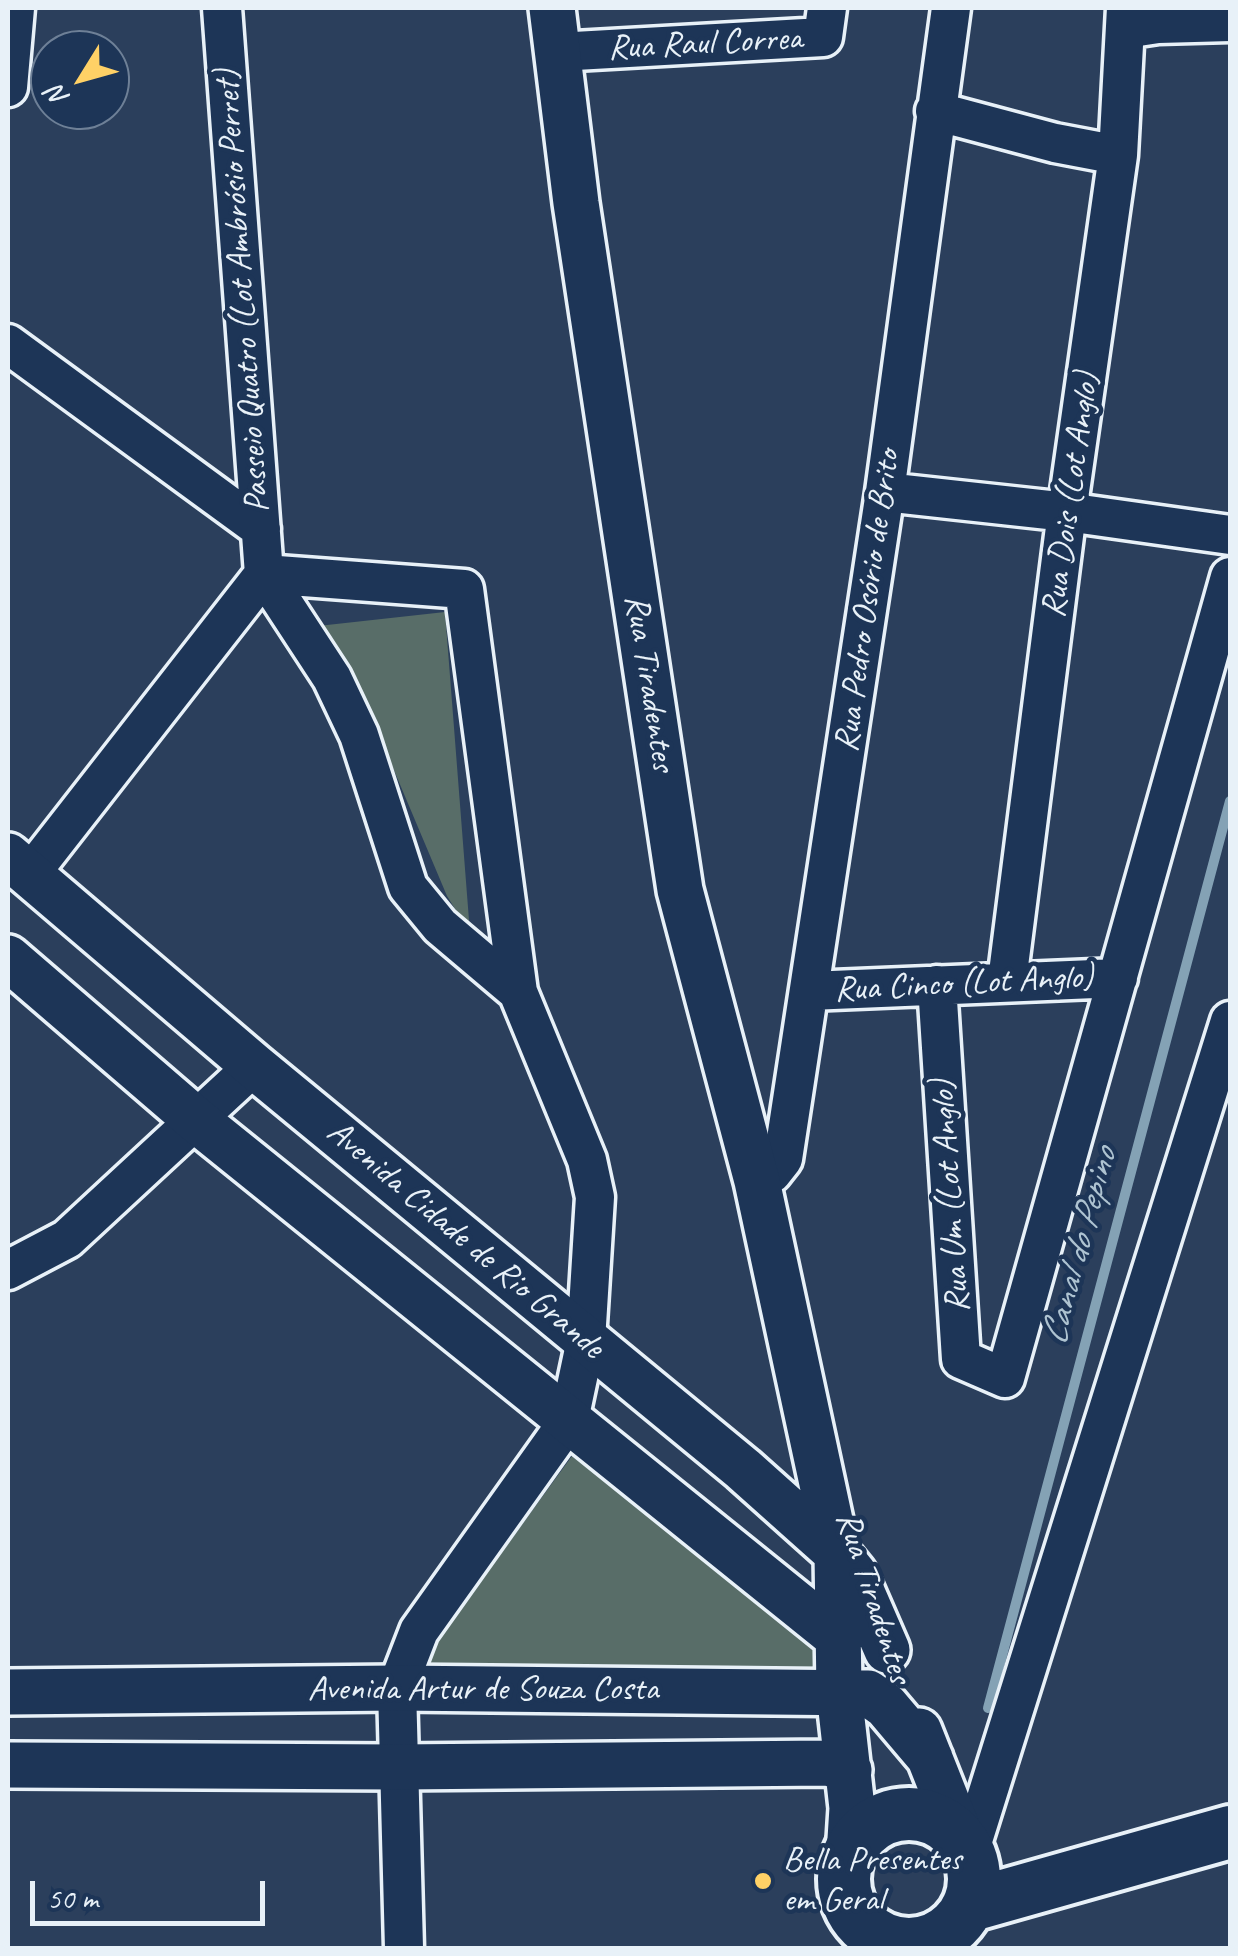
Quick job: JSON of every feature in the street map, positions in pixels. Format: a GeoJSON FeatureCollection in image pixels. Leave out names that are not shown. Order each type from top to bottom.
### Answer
{"type":"FeatureCollection","features":[{"type":"Feature","properties":{"kind":"main road"},"geometry":{"type":"LineString","coordinates":[[830,1948],[846,1864],[859,1838],[874,1824],[892,1816],[932,1818],[949,1828],[971,1886],[958,1921],[928,1940],[885,1945],[852,1908],[845,1891],[846,1864]]}},
{"type":"Feature","properties":{"kind":"main road"},"geometry":{"type":"LineString","coordinates":[[971,1886],[1038,1888],[1230,1832]]}},
{"type":"Feature","properties":{"kind":"street"},"geometry":{"type":"LineString","coordinates":[[8,87],[14,8]]}},
{"type":"Feature","properties":{"kind":"street","name":"Passeio Quatro (Lot Ambrósio Perret)"},"geometry":{"type":"LineString","coordinates":[[222,8],[264,574]]}},
{"type":"Feature","properties":{"kind":"street","name":"Rua Tiradentes"},"geometry":{"type":"LineString","coordinates":[[552,8],[576,203],[680,890],[757,1182],[836,1553],[839,1692],[852,1808],[846,1864]]}},
{"type":"Feature","properties":{"kind":"street"},"geometry":{"type":"LineString","coordinates":[[557,52],[568,8]]}},
{"type":"Feature","properties":{"kind":"street","name":"Rua Raul Correa"},"geometry":{"type":"LineString","coordinates":[[557,52],[822,38],[827,8]]}},
{"type":"Feature","properties":{"kind":"street","name":"Rua Pedro Osório de Brito"},"geometry":{"type":"LineString","coordinates":[[757,1182],[784,1159],[885,492],[951,8]]}},
{"type":"Feature","properties":{"kind":"street"},"geometry":{"type":"LineString","coordinates":[[1126,18],[1158,24],[1230,22]]}},
{"type":"Feature","properties":{"kind":"street","name":"Rua Dois (Lot Anglo)"},"geometry":{"type":"LineString","coordinates":[[1007,981],[1118,155],[1126,18]]}},
{"type":"Feature","properties":{"kind":"street"},"geometry":{"type":"LineString","coordinates":[[936,112],[1118,155]]}},
{"type":"Feature","properties":{"kind":"street"},"geometry":{"type":"LineString","coordinates":[[8,344],[261,528]]}},
{"type":"Feature","properties":{"kind":"street"},"geometry":{"type":"LineString","coordinates":[[885,492],[1230,535]]}},
{"type":"Feature","properties":{"kind":"street"},"geometry":{"type":"LineString","coordinates":[[264,574],[464,589],[518,992],[588,1160],[595,1197],[586,1340],[569,1420],[419,1631],[397,1688],[404,1948]]}},
{"type":"Feature","properties":{"kind":"street"},"geometry":{"type":"LineString","coordinates":[[19,865],[264,574]]}},
{"type":"Feature","properties":{"kind":"street"},"geometry":{"type":"LineString","coordinates":[[264,574],[332,678],[359,735],[408,888],[440,926],[518,992]]}},
{"type":"Feature","properties":{"kind":"street"},"geometry":{"type":"LineString","coordinates":[[1118,978],[1230,577]]}},
{"type":"Feature","properties":{"kind":"street","name":"Avenida Cidade de Rio Grande"},"geometry":{"type":"LineString","coordinates":[[19,865],[254,1066],[742,1469],[836,1553],[854,1574],[887,1650]]}},
{"type":"Feature","properties":{"kind":"street","name":"Avenida Cidade de Rio Grande"},"geometry":{"type":"LineString","coordinates":[[8,958],[195,1119],[840,1639]]}},
{"type":"Feature","properties":{"kind":"street","name":"Rua Cinco (Lot Anglo)"},"geometry":{"type":"LineString","coordinates":[[809,991],[1118,978]]}},
{"type":"Feature","properties":{"kind":"street","name":"Rua Um (Lot Anglo)"},"geometry":{"type":"LineString","coordinates":[[937,985],[961,1359],[1006,1378],[1118,978]]}},
{"type":"Feature","properties":{"kind":"street"},"geometry":{"type":"LineString","coordinates":[[971,1886],[1227,1054]]}},
{"type":"Feature","properties":{"kind":"street"},"geometry":{"type":"LineString","coordinates":[[8,1270],[67,1239],[254,1066]]}},
{"type":"Feature","properties":{"kind":"street","name":"Rua Tiradentes"},"geometry":{"type":"LineString","coordinates":[[794,1349],[887,1650],[930,1758],[971,1886]]}},
{"type":"Feature","properties":{"kind":"street"},"geometry":{"type":"LineString","coordinates":[[742,1469],[778,1474],[799,1469],[808,1460],[814,1438]]}},
{"type":"Feature","properties":{"kind":"street","name":"Avenida Artur de Souza Costa"},"geometry":{"type":"LineString","coordinates":[[8,1692],[397,1688],[868,1693],[886,1706],[930,1758]]}},
{"type":"Feature","properties":{"kind":"street"},"geometry":{"type":"LineString","coordinates":[[8,1765],[828,1763],[849,1770]]}},
{"type":"Feature","properties":{"kind":"green space"},"geometry":{"type":"Polygon","coordinates":[[[445,612],[470,933],[447,896],[369,711],[318,626],[445,612]]]}},
{"type":"Feature","properties":{"kind":"green space"},"geometry":{"type":"Polygon","coordinates":[[[572,1456],[818,1641],[811,1679],[418,1667],[572,1456]]]}},
{"type":"Feature","properties":{"kind":"waterway","name":"Canal do Pepino"},"geometry":{"type":"LineString","coordinates":[[988,1708],[1230,801]]}},
{"type":"Feature","properties":{"kind":"place","name":"Bella Presentes em Geral"},"geometry":{"type":"Point","coordinates":[763,1881]}}]}
